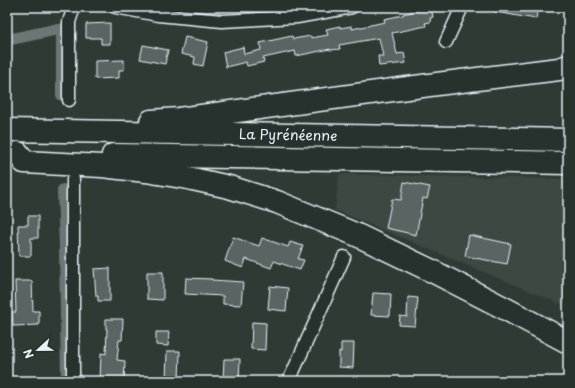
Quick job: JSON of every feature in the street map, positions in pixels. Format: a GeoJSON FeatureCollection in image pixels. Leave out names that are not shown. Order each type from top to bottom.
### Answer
{"type":"FeatureCollection","features":[{"type":"Feature","properties":{"kind":"highway"},"geometry":{"type":"LineString","coordinates":[[60,131],[75,123],[180,119],[565,68]]}},
{"type":"Feature","properties":{"kind":"highway","name":"La Pyrénéenne"},"geometry":{"type":"LineString","coordinates":[[7,130],[568,140]]}},
{"type":"Feature","properties":{"kind":"highway"},"geometry":{"type":"LineString","coordinates":[[13,153],[24,162],[102,166],[188,178],[229,187],[277,202],[357,235],[455,283],[568,342]]}},
{"type":"Feature","properties":{"kind":"highway","name":"La Pyrénéenne"},"geometry":{"type":"LineString","coordinates":[[13,153],[568,163]]}},
{"type":"Feature","properties":{"kind":"street"},"geometry":{"type":"LineString","coordinates":[[69,100],[69,22],[74,7]]}},
{"type":"Feature","properties":{"kind":"street"},"geometry":{"type":"LineString","coordinates":[[115,7],[158,15],[222,21],[297,17],[352,7]]}},
{"type":"Feature","properties":{"kind":"street"},"geometry":{"type":"LineString","coordinates":[[446,42],[462,7]]}},
{"type":"Feature","properties":{"kind":"street"},"geometry":{"type":"LineString","coordinates":[[73,179],[73,381]]}},
{"type":"Feature","properties":{"kind":"street"},"geometry":{"type":"LineString","coordinates":[[289,381],[344,257]]}},
{"type":"Feature","properties":{"kind":"shaded area"},"geometry":{"type":"Polygon","coordinates":[[[339,174],[568,179],[568,301],[563,305],[335,210],[339,174]]]}},
{"type":"Feature","properties":{"kind":"building"},"geometry":{"type":"Polygon","coordinates":[[[431,7],[433,17],[430,18],[431,22],[425,23],[426,26],[392,33],[397,54],[404,53],[406,63],[379,66],[378,56],[383,56],[379,38],[339,45],[340,49],[330,49],[296,56],[295,51],[263,58],[264,62],[247,66],[246,62],[226,67],[223,52],[243,47],[244,54],[261,50],[260,43],[292,36],[293,39],[328,35],[326,29],[340,26],[340,28],[352,26],[352,29],[385,22],[384,19],[431,7]]]}},
{"type":"Feature","properties":{"kind":"building"},"geometry":{"type":"Polygon","coordinates":[[[496,7],[538,7],[536,19],[495,12],[496,7]]]}},
{"type":"Feature","properties":{"kind":"building"},"geometry":{"type":"Polygon","coordinates":[[[110,23],[110,44],[101,44],[101,38],[86,38],[86,24],[110,23]]]}},
{"type":"Feature","properties":{"kind":"building"},"geometry":{"type":"Polygon","coordinates":[[[185,37],[208,42],[203,66],[194,64],[195,57],[181,54],[185,37]]]}},
{"type":"Feature","properties":{"kind":"building"},"geometry":{"type":"Polygon","coordinates":[[[143,45],[168,50],[165,64],[140,59],[143,45]]]}},
{"type":"Feature","properties":{"kind":"building"},"geometry":{"type":"Polygon","coordinates":[[[124,60],[124,70],[119,70],[119,78],[95,79],[95,61],[124,60]]]}},
{"type":"Feature","properties":{"kind":"building"},"geometry":{"type":"Polygon","coordinates":[[[404,182],[430,187],[427,199],[423,198],[416,235],[386,228],[392,199],[401,200],[404,182]]]}},
{"type":"Feature","properties":{"kind":"building"},"geometry":{"type":"Polygon","coordinates":[[[28,216],[38,216],[38,238],[31,238],[31,256],[19,256],[18,225],[28,225],[28,216]]]}},
{"type":"Feature","properties":{"kind":"building"},"geometry":{"type":"Polygon","coordinates":[[[469,235],[511,244],[507,264],[465,256],[469,235]]]}},
{"type":"Feature","properties":{"kind":"building"},"geometry":{"type":"Polygon","coordinates":[[[233,237],[259,246],[262,238],[288,247],[290,242],[303,246],[298,259],[304,260],[300,270],[274,261],[271,268],[246,259],[243,268],[225,261],[233,237]]]}},
{"type":"Feature","properties":{"kind":"building"},"geometry":{"type":"Polygon","coordinates":[[[110,268],[110,301],[98,301],[98,296],[96,296],[94,269],[110,268]]]}},
{"type":"Feature","properties":{"kind":"building"},"geometry":{"type":"Polygon","coordinates":[[[147,272],[163,272],[163,300],[147,299],[147,272]]]}},
{"type":"Feature","properties":{"kind":"building"},"geometry":{"type":"Polygon","coordinates":[[[186,278],[243,282],[241,305],[223,304],[223,296],[185,294],[186,278]]]}},
{"type":"Feature","properties":{"kind":"building"},"geometry":{"type":"Polygon","coordinates":[[[15,281],[32,281],[33,311],[39,311],[39,325],[13,326],[12,312],[16,312],[15,281]]]}},
{"type":"Feature","properties":{"kind":"building"},"geometry":{"type":"Polygon","coordinates":[[[270,286],[288,288],[286,311],[268,309],[270,286]]]}},
{"type":"Feature","properties":{"kind":"building"},"geometry":{"type":"Polygon","coordinates":[[[373,293],[391,294],[390,316],[371,315],[373,293]]]}},
{"type":"Feature","properties":{"kind":"building"},"geometry":{"type":"Polygon","coordinates":[[[408,297],[418,298],[415,326],[399,325],[400,316],[407,317],[408,297]]]}},
{"type":"Feature","properties":{"kind":"building"},"geometry":{"type":"Polygon","coordinates":[[[106,319],[123,319],[122,340],[119,340],[117,360],[125,361],[124,381],[100,381],[101,353],[106,354],[106,319]]]}},
{"type":"Feature","properties":{"kind":"building"},"geometry":{"type":"Polygon","coordinates":[[[252,322],[266,323],[265,350],[251,349],[252,322]]]}},
{"type":"Feature","properties":{"kind":"building"},"geometry":{"type":"Polygon","coordinates":[[[156,332],[169,332],[168,346],[156,345],[156,332]]]}},
{"type":"Feature","properties":{"kind":"building"},"geometry":{"type":"Polygon","coordinates":[[[341,343],[354,343],[353,368],[339,367],[339,351],[341,352],[341,343]]]}},
{"type":"Feature","properties":{"kind":"building"},"geometry":{"type":"Polygon","coordinates":[[[167,351],[180,351],[179,380],[166,379],[167,351]]]}},
{"type":"Feature","properties":{"kind":"building"},"geometry":{"type":"Polygon","coordinates":[[[224,359],[240,359],[239,381],[223,381],[224,359]]]}},
{"type":"Feature","properties":{"kind":"waterway"},"geometry":{"type":"LineString","coordinates":[[7,40],[54,30],[62,30],[62,95]]}},
{"type":"Feature","properties":{"kind":"waterway"},"geometry":{"type":"LineString","coordinates":[[63,190],[67,381]]}}]}
